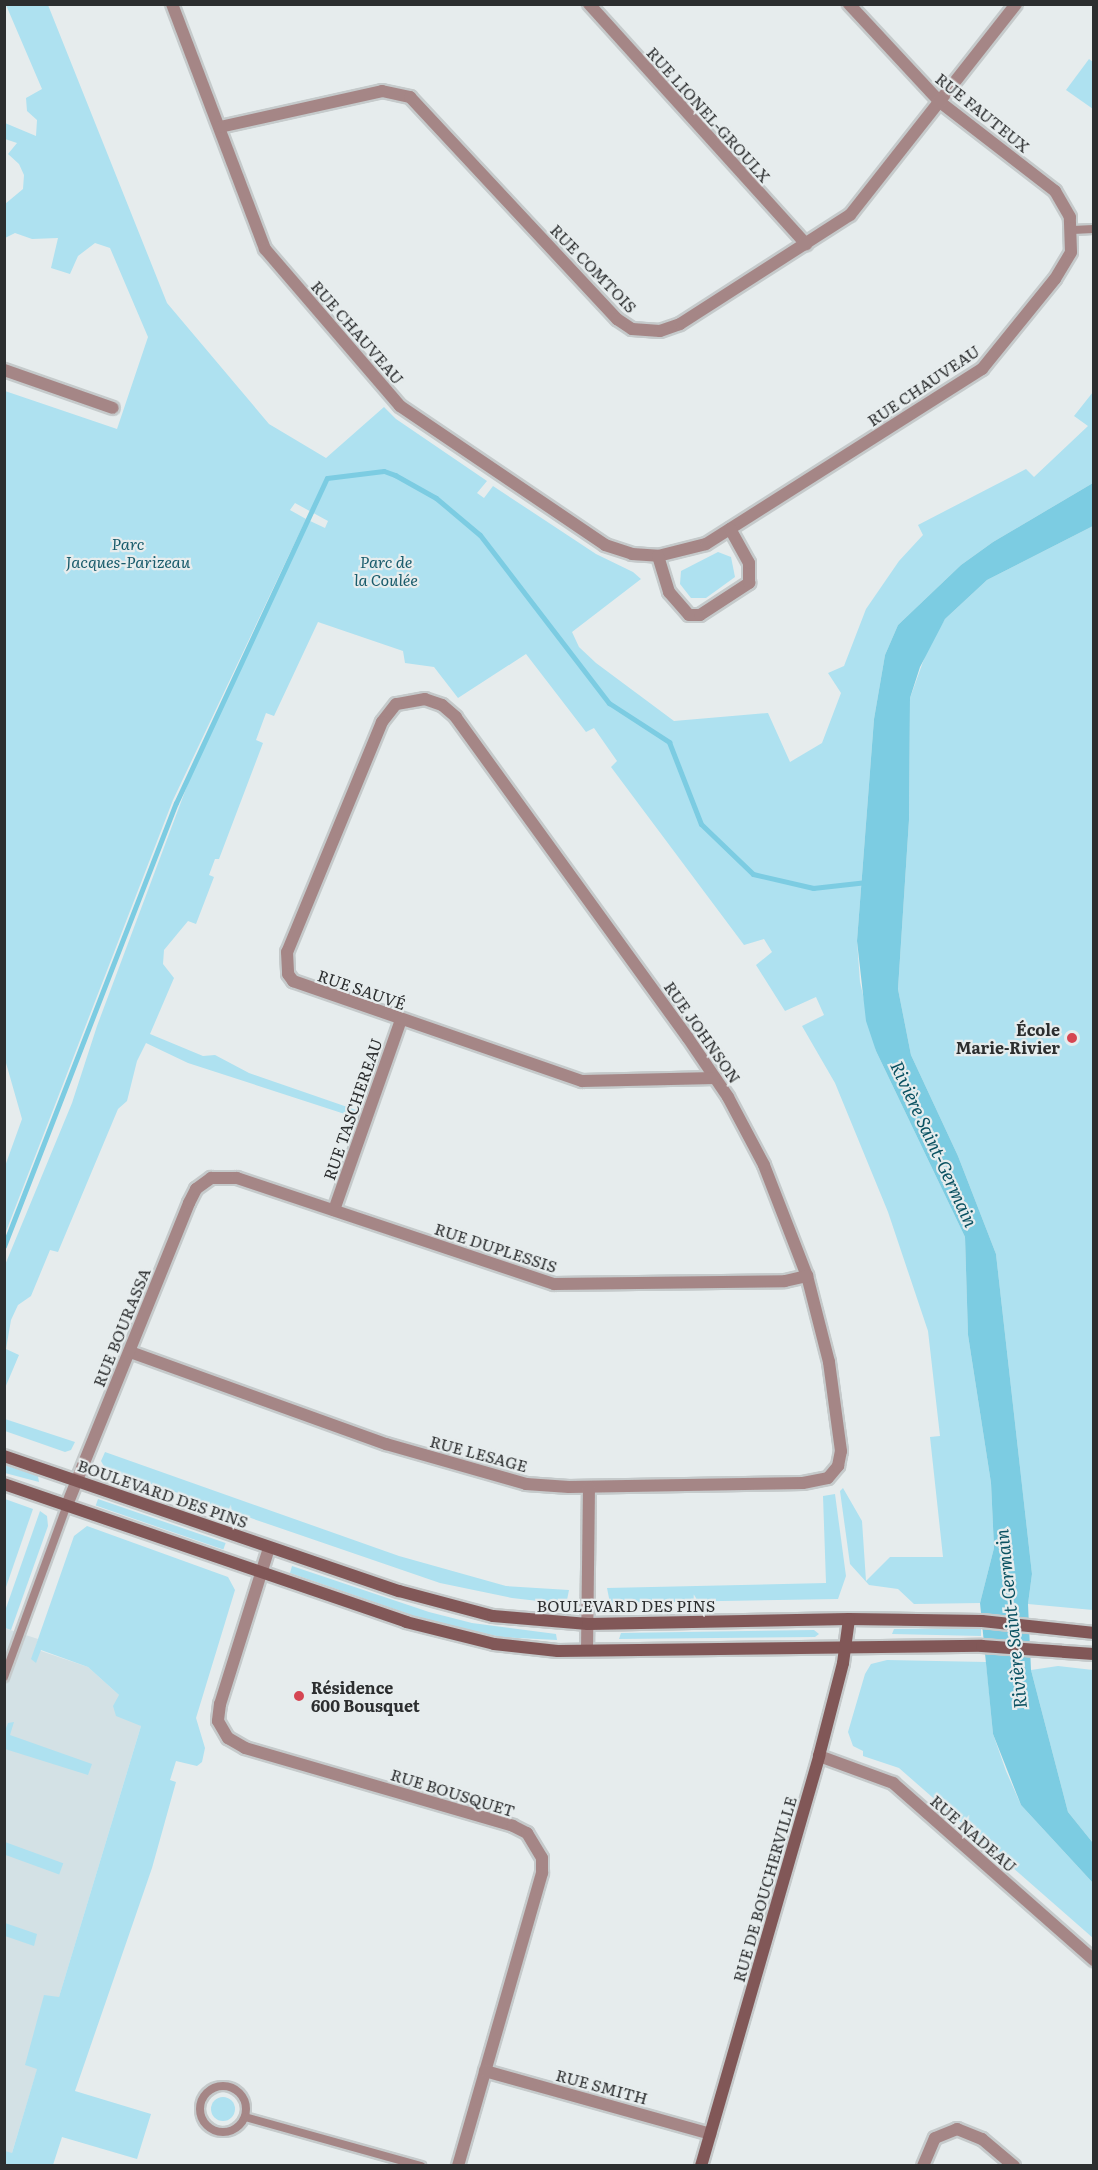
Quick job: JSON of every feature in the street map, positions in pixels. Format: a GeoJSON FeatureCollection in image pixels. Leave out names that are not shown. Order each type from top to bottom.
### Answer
{"type":"FeatureCollection","features":[{"type":"Feature","properties":{"kind":"street","name":"RUE CHAUVEAU"},"geometry":{"type":"LineString","coordinates":[[172,4],[265,249],[400,406],[605,545],[632,554],[658,556],[695,549],[982,369],[1066,263],[1071,224]]}},
{"type":"Feature","properties":{"kind":"street","name":"RUE LIONEL-GROULX"},"geometry":{"type":"LineString","coordinates":[[589,4],[806,244]]}},
{"type":"Feature","properties":{"kind":"street","name":"RUE FAUTEUX"},"geometry":{"type":"LineString","coordinates":[[849,4],[940,102],[1055,191],[1071,224]]}},
{"type":"Feature","properties":{"kind":"street","name":"RUE COMTOIS"},"geometry":{"type":"LineString","coordinates":[[219,127],[382,91],[410,97],[611,314],[632,329],[660,331],[680,324],[806,244],[855,209],[1016,4]]}},
{"type":"Feature","properties":{"kind":"street"},"geometry":{"type":"LineString","coordinates":[[4,370],[113,408]]}},
{"type":"Feature","properties":{"kind":"street"},"geometry":{"type":"LineString","coordinates":[[658,556],[669,592],[686,612],[700,615],[749,584],[749,563],[730,529]]}},
{"type":"Feature","properties":{"kind":"street","name":"RUE JOHNSON"},"geometry":{"type":"LineString","coordinates":[[396,704],[425,699],[442,705],[456,717],[715,1078],[764,1165],[807,1276],[829,1362],[840,1442],[834,1472]]}},
{"type":"Feature","properties":{"kind":"street","name":"RUE SAUVÉ"},"geometry":{"type":"LineString","coordinates":[[396,704],[382,722],[286,961],[288,974],[300,986],[582,1081],[715,1078]]}},
{"type":"Feature","properties":{"kind":"street","name":"RUE TASCHEREAU"},"geometry":{"type":"LineString","coordinates":[[334,1210],[401,1020]]}},
{"type":"Feature","properties":{"kind":"street","name":"RUE DUPLESSIS"},"geometry":{"type":"LineString","coordinates":[[221,1176],[334,1210],[554,1284],[785,1281],[807,1276]]}},
{"type":"Feature","properties":{"kind":"street","name":"RUE BOURASSA"},"geometry":{"type":"LineString","coordinates":[[67,1505],[192,1196],[203,1183],[221,1176]]}},
{"type":"Feature","properties":{"kind":"street","name":"RUE LESAGE"},"geometry":{"type":"LineString","coordinates":[[130,1352],[492,1477],[526,1484],[589,1487],[803,1483],[834,1472]]}},
{"type":"Feature","properties":{"kind":"street","name":"BOULEVARD DES PINS"},"geometry":{"type":"LineString","coordinates":[[4,1455],[269,1548],[448,1607],[514,1620],[588,1624],[849,1619],[982,1621],[1044,1625],[1094,1633]]}},
{"type":"Feature","properties":{"kind":"street"},"geometry":{"type":"LineString","coordinates":[[4,1484],[261,1574],[469,1640],[520,1648],[587,1650],[982,1646],[1094,1654]]}},
{"type":"Feature","properties":{"kind":"street"},"geometry":{"type":"LineString","coordinates":[[587,1650],[589,1487]]}},
{"type":"Feature","properties":{"kind":"street","name":"RUE BOUSQUET"},"geometry":{"type":"LineString","coordinates":[[269,1548],[220,1704],[218,1721],[228,1738],[245,1748],[513,1826],[527,1833],[537,1844],[542,1873],[458,2166]]}},
{"type":"Feature","properties":{"kind":"street","name":"RUE DE BOUCHERVILLE"},"geometry":{"type":"LineString","coordinates":[[701,2166],[819,1756],[846,1646],[849,1619]]}},
{"type":"Feature","properties":{"kind":"street","name":"RUE NADEAU"},"geometry":{"type":"LineString","coordinates":[[819,1756],[893,1783],[1094,1960]]}},
{"type":"Feature","properties":{"kind":"street","name":"RUE SMITH"},"geometry":{"type":"LineString","coordinates":[[485,2071],[710,2134]]}},
{"type":"Feature","properties":{"kind":"street"},"geometry":{"type":"LineString","coordinates":[[923,2166],[935,2138],[957,2129],[982,2139],[1014,2166]]}},
{"type":"Feature","properties":{"kind":"lane"},"geometry":{"type":"LineString","coordinates":[[1071,224],[1094,229]]}},
{"type":"Feature","properties":{"kind":"lane"},"geometry":{"type":"LineString","coordinates":[[4,1677],[67,1505]]}},
{"type":"Feature","properties":{"kind":"lane"},"geometry":{"type":"LineString","coordinates":[[228,2087],[245,2102],[245,2117],[229,2131],[215,2130],[201,2115],[202,2100],[213,2089],[228,2087]]}},
{"type":"Feature","properties":{"kind":"lane"},"geometry":{"type":"LineString","coordinates":[[245,2117],[421,2166]]}},
{"type":"Feature","properties":{"kind":"shaded area"},"geometry":{"type":"Polygon","coordinates":[[[4,1628],[38,1639],[35,1649],[88,1667],[119,1695],[141,1726],[8,2166],[4,2165],[4,1628]]]}},
{"type":"Feature","properties":{"kind":"green space"},"geometry":{"type":"Polygon","coordinates":[[[6,5],[48,5],[167,303],[269,424],[326,458],[384,407],[396,419],[487,481],[477,493],[484,498],[493,486],[596,554],[633,572],[641,579],[572,632],[579,647],[596,663],[674,721],[768,713],[790,762],[822,743],[841,693],[828,673],[844,666],[866,609],[899,561],[923,535],[918,525],[1026,469],[1034,477],[1088,426],[1074,416],[1093,392],[1093,483],[993,542],[961,565],[898,625],[885,655],[874,719],[857,941],[860,982],[876,1051],[965,1237],[968,1335],[991,1483],[994,1548],[980,1603],[914,1604],[898,1589],[869,1585],[850,1564],[840,1491],[843,1488],[862,1521],[866,1581],[890,1557],[943,1557],[930,1437],[940,1436],[928,1331],[888,1212],[835,1083],[802,1026],[824,1015],[816,997],[785,1011],[756,965],[772,952],[764,939],[744,945],[611,767],[617,761],[594,728],[586,732],[526,654],[458,698],[434,667],[405,663],[403,651],[318,622],[274,716],[266,713],[256,740],[263,743],[219,859],[215,859],[209,875],[214,877],[196,924],[188,921],[164,950],[163,964],[174,978],[150,1034],[203,1056],[215,1055],[249,1073],[356,1110],[354,1117],[188,1063],[146,1043],[137,1061],[127,1101],[118,1109],[58,1252],[50,1250],[31,1296],[18,1305],[11,1320],[6,1349],[19,1355],[5,1388],[5,1265],[72,1103],[97,1026],[193,770],[308,520],[325,528],[328,521],[295,503],[290,510],[306,519],[173,800],[5,1234],[4,1169],[22,1119],[4,1056],[5,391],[117,429],[148,337],[110,248],[95,243],[78,256],[70,274],[51,268],[58,238],[32,239],[15,233],[5,238],[5,204],[23,189],[24,175],[19,164],[8,154],[17,143],[5,139],[5,123],[36,136],[37,120],[27,111],[26,98],[42,89],[6,5]]]}},
{"type":"Feature","properties":{"kind":"green space"},"geometry":{"type":"Polygon","coordinates":[[[1089,59],[1093,62],[1093,109],[1066,90],[1089,59]]]}},
{"type":"Feature","properties":{"kind":"green space"},"geometry":{"type":"Polygon","coordinates":[[[1093,526],[1093,1610],[1028,1604],[1032,1574],[996,1254],[958,1156],[911,1055],[898,989],[909,820],[910,698],[929,645],[945,619],[987,580],[1093,526]]]}},
{"type":"Feature","properties":{"kind":"green space"},"geometry":{"type":"Polygon","coordinates":[[[718,552],[731,557],[735,577],[706,598],[691,598],[680,584],[681,571],[718,552]]]}},
{"type":"Feature","properties":{"kind":"green space"},"geometry":{"type":"Polygon","coordinates":[[[5,1419],[75,1442],[71,1450],[65,1452],[5,1431],[5,1419]]]}},
{"type":"Feature","properties":{"kind":"green space"},"geometry":{"type":"Polygon","coordinates":[[[105,1452],[399,1556],[506,1586],[569,1590],[567,1600],[564,1604],[512,1598],[440,1583],[105,1468],[101,1461],[105,1452]]]}},
{"type":"Feature","properties":{"kind":"green space"},"geometry":{"type":"Polygon","coordinates":[[[5,1465],[38,1476],[39,1482],[5,1473],[5,1465]]]}},
{"type":"Feature","properties":{"kind":"green space"},"geometry":{"type":"Polygon","coordinates":[[[835,1494],[846,1576],[838,1599],[610,1603],[607,1588],[826,1583],[823,1496],[835,1494]]]}},
{"type":"Feature","properties":{"kind":"green space"},"geometry":{"type":"Polygon","coordinates":[[[4,1499],[33,1509],[5,1590],[4,1499]]]}},
{"type":"Feature","properties":{"kind":"green space"},"geometry":{"type":"Polygon","coordinates":[[[98,1499],[226,1543],[223,1550],[96,1506],[98,1499]]]}},
{"type":"Feature","properties":{"kind":"green space"},"geometry":{"type":"Polygon","coordinates":[[[40,1511],[47,1516],[48,1526],[11,1630],[5,1628],[5,1611],[40,1511]]]}},
{"type":"Feature","properties":{"kind":"green space"},"geometry":{"type":"Polygon","coordinates":[[[87,1526],[228,1577],[235,1590],[196,1718],[205,1748],[202,1762],[197,1766],[176,1761],[170,1780],[176,1782],[152,1868],[75,2091],[151,2114],[137,2159],[62,2137],[53,2165],[5,2165],[5,2151],[12,2153],[37,2069],[25,2065],[44,1995],[59,1997],[141,1726],[116,1716],[113,1706],[119,1695],[88,1667],[41,1650],[36,1663],[31,1659],[74,1536],[87,1526]]]}},
{"type":"Feature","properties":{"kind":"green space"},"geometry":{"type":"Polygon","coordinates":[[[292,1566],[429,1612],[472,1623],[556,1634],[557,1640],[501,1637],[429,1621],[290,1573],[292,1566]]]}},
{"type":"Feature","properties":{"kind":"green space"},"geometry":{"type":"Polygon","coordinates":[[[981,1628],[981,1636],[892,1634],[894,1629],[981,1628]]]}},
{"type":"Feature","properties":{"kind":"green space"},"geometry":{"type":"Polygon","coordinates":[[[814,1630],[819,1634],[815,1637],[619,1639],[621,1633],[814,1630]]]}},
{"type":"Feature","properties":{"kind":"green space"},"geometry":{"type":"Polygon","coordinates":[[[887,1660],[986,1662],[993,1734],[1006,1771],[1021,1805],[1093,1883],[1093,1938],[899,1768],[863,1756],[863,1751],[853,1746],[848,1732],[865,1674],[871,1664],[887,1660]]]}},
{"type":"Feature","properties":{"kind":"green space"},"geometry":{"type":"Polygon","coordinates":[[[1058,1666],[1093,1670],[1093,1843],[1068,1812],[1031,1670],[1058,1666]]]}},
{"type":"Feature","properties":{"kind":"green space"},"geometry":{"type":"Polygon","coordinates":[[[14,1722],[10,1735],[92,1764],[88,1775],[5,1749],[5,1731],[8,1723],[14,1722]]]}},
{"type":"Feature","properties":{"kind":"green space"},"geometry":{"type":"Polygon","coordinates":[[[5,1842],[63,1863],[59,1874],[4,1854],[5,1842]]]}},
{"type":"Feature","properties":{"kind":"green space"},"geometry":{"type":"Polygon","coordinates":[[[5,1923],[37,1934],[34,1946],[5,1936],[5,1923]]]}},
{"type":"Feature","properties":{"kind":"green space"},"geometry":{"type":"Polygon","coordinates":[[[223,2097],[232,2100],[235,2109],[232,2118],[223,2121],[214,2118],[211,2109],[214,2100],[223,2097]]]}},
{"type":"Feature","properties":{"kind":"water","name":"Rivière Saint-Germain"},"geometry":{"type":"Polygon","coordinates":[[[1093,483],[1093,526],[987,580],[945,619],[920,667],[910,698],[909,820],[898,989],[911,1055],[958,1156],[996,1254],[1032,1574],[1028,1604],[1031,1670],[1068,1812],[1093,1843],[1093,1883],[1021,1805],[993,1734],[980,1603],[994,1548],[991,1483],[968,1335],[965,1237],[876,1051],[866,1021],[857,941],[874,719],[885,655],[898,625],[961,565],[993,542],[1093,483]]]}},
{"type":"Feature","properties":{"kind":"waterway"},"geometry":{"type":"LineString","coordinates":[[4,1246],[176,803],[327,478],[384,471],[395,475],[436,498],[480,535],[609,703],[669,742],[701,824],[753,874],[813,888],[867,882]]}},
{"type":"Feature","properties":{"kind":"place","name":"École Marie-Rivier"},"geometry":{"type":"Point","coordinates":[1072,1038]}},
{"type":"Feature","properties":{"kind":"place","name":"Résidence 600 Bousquet"},"geometry":{"type":"Point","coordinates":[299,1696]}},
{"type":"Feature","properties":{"kind":"park label","name":"Parc Jacques-Parizeau"},"geometry":{"type":"Point","coordinates":[128,552]}},
{"type":"Feature","properties":{"kind":"park label","name":"Parc de la Coulée"},"geometry":{"type":"Point","coordinates":[386,570]}}]}
